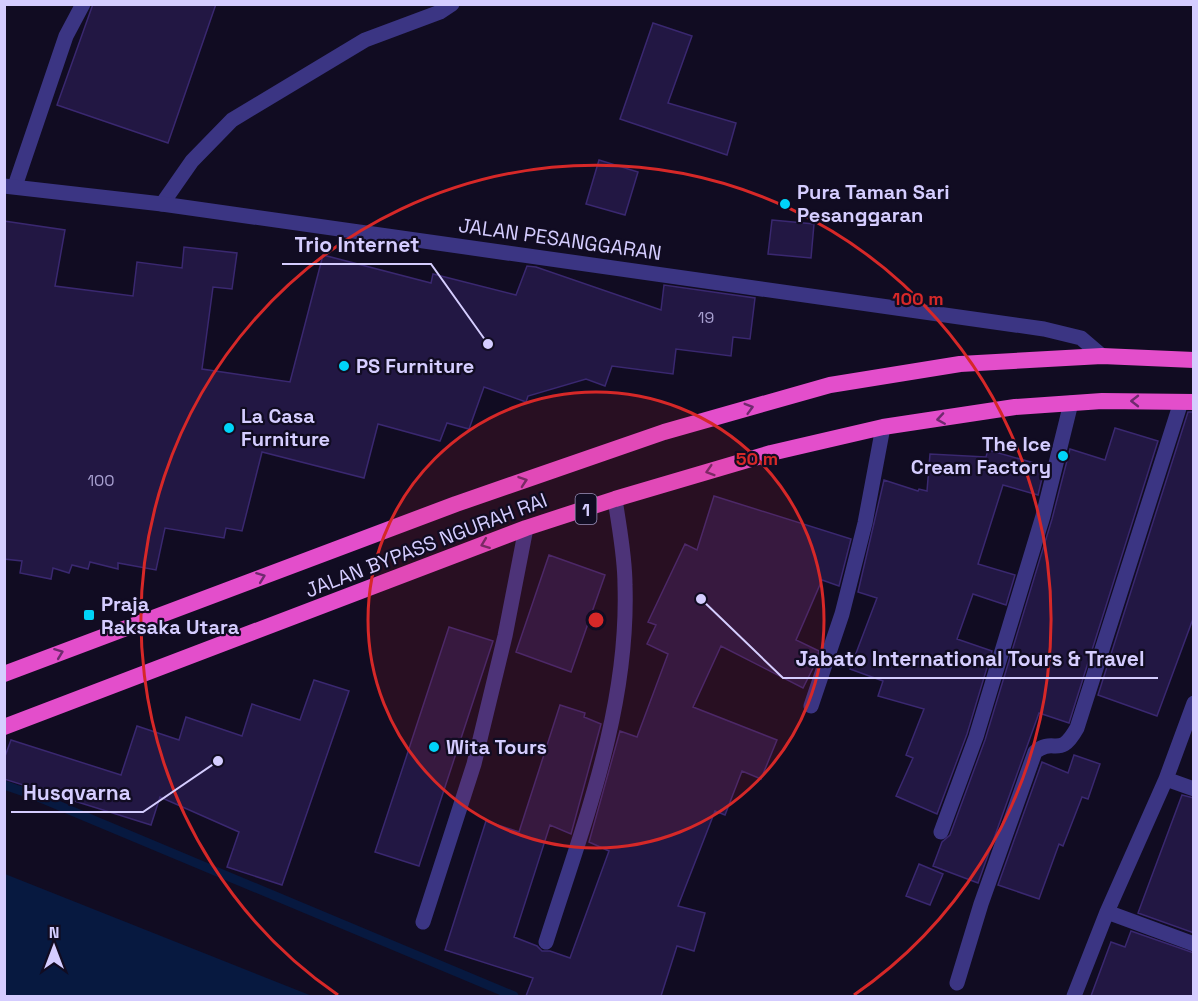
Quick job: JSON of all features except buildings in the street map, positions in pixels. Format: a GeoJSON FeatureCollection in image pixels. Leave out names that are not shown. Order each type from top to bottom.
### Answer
{"type":"FeatureCollection","features":[{"type":"Feature","properties":{"kind":"highway","name":"JALAN BYPASS NGURAH RAI"},"geometry":{"type":"LineString","coordinates":[[4,674],[456,504],[664,432],[830,385],[960,364],[1102,356],[1194,360]]}},
{"type":"Feature","properties":{"kind":"highway","name":"JALAN BYPASS NGURAH RAI"},"geometry":{"type":"LineString","coordinates":[[4,727],[526,528],[771,453],[883,427],[1015,407],[1071,403],[1187,402]]}},
{"type":"Feature","properties":{"kind":"street"},"geometry":{"type":"LineString","coordinates":[[10,186],[66,36],[84,4]]}},
{"type":"Feature","properties":{"kind":"street"},"geometry":{"type":"LineString","coordinates":[[162,204],[192,161],[232,120],[365,40],[440,12],[452,4]]}},
{"type":"Feature","properties":{"kind":"street","name":"JALAN PESANGGARAN"},"geometry":{"type":"LineString","coordinates":[[10,186],[162,204],[1044,329],[1081,338],[1102,356]]}},
{"type":"Feature","properties":{"kind":"street"},"geometry":{"type":"LineString","coordinates":[[957,983],[981,904],[1035,752],[1042,747],[1061,747],[1070,741],[1077,728],[1187,402]]}},
{"type":"Feature","properties":{"kind":"street"},"geometry":{"type":"LineString","coordinates":[[940,832],[980,726],[1043,516],[1071,403]]}},
{"type":"Feature","properties":{"kind":"street"},"geometry":{"type":"LineString","coordinates":[[811,706],[842,614],[865,523],[883,427]]}},
{"type":"Feature","properties":{"kind":"street"},"geometry":{"type":"LineString","coordinates":[[546,942],[608,744],[620,682],[625,583],[615,499]]}},
{"type":"Feature","properties":{"kind":"street"},"geometry":{"type":"LineString","coordinates":[[423,922],[474,764],[505,636],[526,528]]}},
{"type":"Feature","properties":{"kind":"street"},"geometry":{"type":"LineString","coordinates":[[1074,996],[1107,912],[1167,779],[1194,703]]}},
{"type":"Feature","properties":{"kind":"street"},"geometry":{"type":"LineString","coordinates":[[1167,779],[1194,789]]}},
{"type":"Feature","properties":{"kind":"street"},"geometry":{"type":"LineString","coordinates":[[1107,912],[1194,944]]}},
{"type":"Feature","properties":{"kind":"water"},"geometry":{"type":"Polygon","coordinates":[[[5,874],[312,996],[5,996],[5,874]]]}},
{"type":"Feature","properties":{"kind":"waterway"},"geometry":{"type":"LineString","coordinates":[[4,785],[36,796],[514,996]]}},
{"type":"Feature","properties":{"kind":"place","name":"Pura Taman Sari Pesanggaran"},"geometry":{"type":"Point","coordinates":[785,204]}},
{"type":"Feature","properties":{"kind":"place","name":"Trio Internet"},"geometry":{"type":"Point","coordinates":[488,344]}},
{"type":"Feature","properties":{"kind":"place","name":"PS Furniture"},"geometry":{"type":"Point","coordinates":[344,366]}},
{"type":"Feature","properties":{"kind":"place","name":"La Casa Furniture"},"geometry":{"type":"Point","coordinates":[229,428]}},
{"type":"Feature","properties":{"kind":"place","name":"The Ice Cream Factory"},"geometry":{"type":"Point","coordinates":[1063,456]}},
{"type":"Feature","properties":{"kind":"place","name":"Jabato International Tours & Travel"},"geometry":{"type":"Point","coordinates":[701,599]}},
{"type":"Feature","properties":{"kind":"place","name":"Praja Raksaka Utara"},"geometry":{"type":"Point","coordinates":[89,615]}},
{"type":"Feature","properties":{"kind":"place","name":"Wita Tours"},"geometry":{"type":"Point","coordinates":[434,747]}},
{"type":"Feature","properties":{"kind":"place","name":"Husqvarna"},"geometry":{"type":"Point","coordinates":[218,761]}}]}
